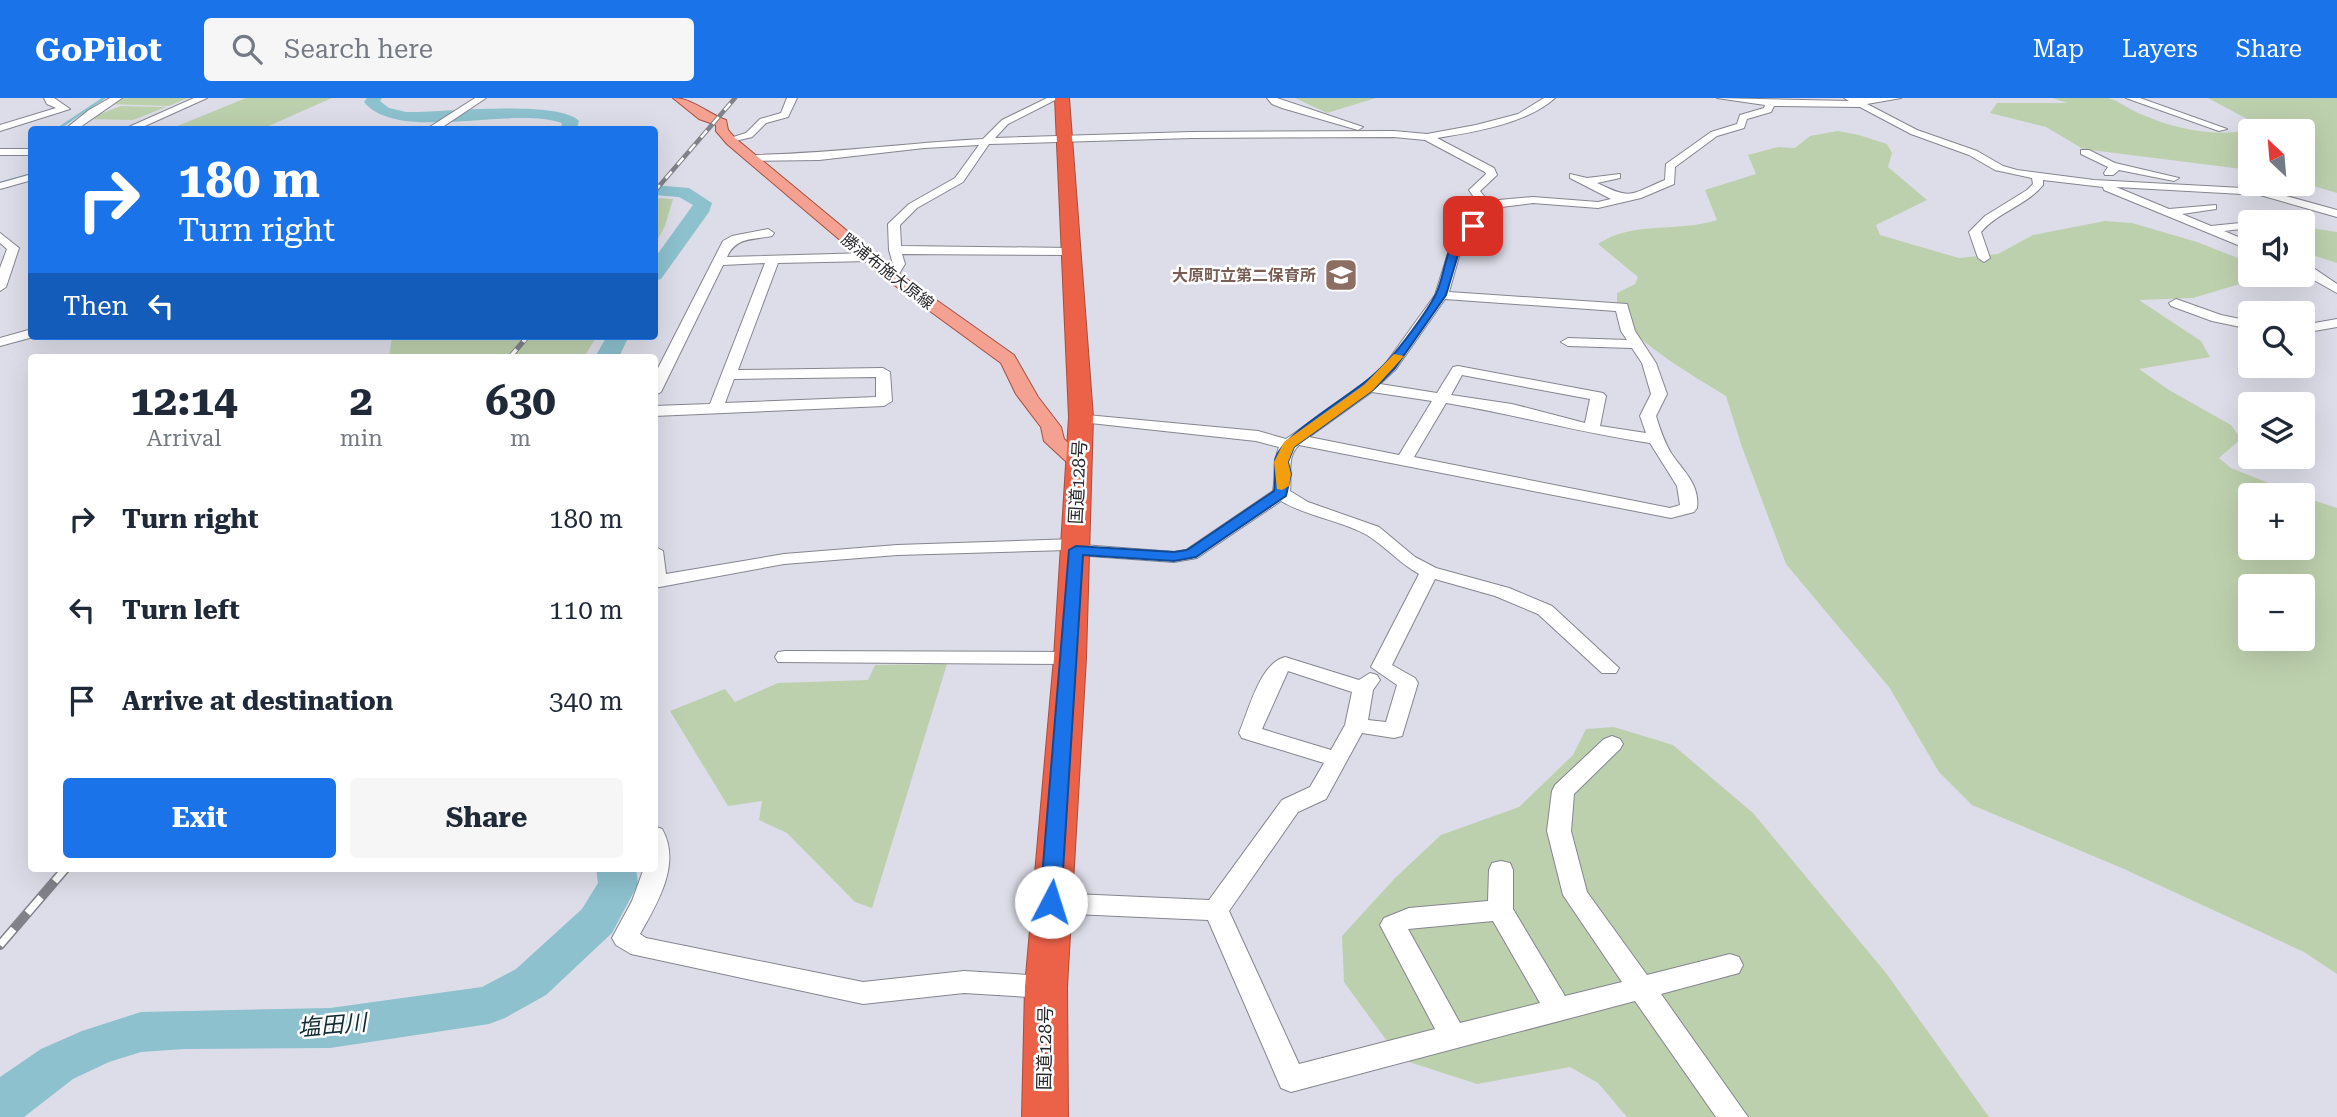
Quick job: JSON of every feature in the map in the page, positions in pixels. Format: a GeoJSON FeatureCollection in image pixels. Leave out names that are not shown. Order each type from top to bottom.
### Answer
{"type":"FeatureCollection","features":[{"type":"Feature","properties":{"kind":"highway","name":"国道128号"},"geometry":{"type":"LineString","coordinates":[[1045,1117],[1046,987],[1070,658],[1081,417],[1062,98]]}},
{"type":"Feature","properties":{"kind":"main road","name":"勝浦布施大原線"},"geometry":{"type":"LineString","coordinates":[[678,98],[703,116],[722,123],[722,131],[749,158],[892,276],[1008,359],[1017,370],[1026,395],[1054,431],[1054,441],[1078,462]]}},
{"type":"Feature","properties":{"kind":"street"},"geometry":{"type":"LineString","coordinates":[[0,128],[26,118],[65,109],[50,102],[49,98]]}},
{"type":"Feature","properties":{"kind":"street"},"geometry":{"type":"LineString","coordinates":[[74,126],[117,98]]}},
{"type":"Feature","properties":{"kind":"street"},"geometry":{"type":"LineString","coordinates":[[136,126],[202,98]]}},
{"type":"Feature","properties":{"kind":"street"},"geometry":{"type":"LineString","coordinates":[[731,141],[749,135],[763,121],[785,114],[792,98]]}},
{"type":"Feature","properties":{"kind":"street"},"geometry":{"type":"LineString","coordinates":[[892,276],[899,264],[895,250],[894,224],[913,206],[959,180],[985,143],[1005,122],[1054,98]]}},
{"type":"Feature","properties":{"kind":"street"},"geometry":{"type":"LineString","coordinates":[[1272,98],[1275,102],[1334,121],[1394,134]]}},
{"type":"Feature","properties":{"kind":"street"},"geometry":{"type":"LineString","coordinates":[[749,158],[819,157],[924,145],[1064,139],[1394,134],[1427,137],[1478,128],[1521,116],[1550,98]]}},
{"type":"Feature","properties":{"kind":"street"},"geometry":{"type":"LineString","coordinates":[[1724,98],[1770,105],[1896,98]]}},
{"type":"Feature","properties":{"kind":"street"},"geometry":{"type":"LineString","coordinates":[[2131,98],[2222,129]]}},
{"type":"Feature","properties":{"kind":"street"},"geometry":{"type":"LineString","coordinates":[[1855,102],[1914,132],[1973,153],[1999,168],[2088,182],[2238,191]]}},
{"type":"Feature","properties":{"kind":"street"},"geometry":{"type":"LineString","coordinates":[[437,126],[475,103]]}},
{"type":"Feature","properties":{"kind":"street"},"geometry":{"type":"LineString","coordinates":[[1485,205],[1533,200],[1598,205],[1663,187],[1670,182],[1670,166],[1714,134],[1741,126],[1743,117],[1768,110],[1770,105]]}},
{"type":"Feature","properties":{"kind":"street"},"geometry":{"type":"LineString","coordinates":[[658,582],[784,559],[897,550],[1076,547],[1174,557],[1191,554],[1281,493],[1284,474],[1281,462],[1292,442],[1369,387],[1391,366],[1441,295],[1459,237],[1486,216],[1485,205],[1475,190],[1492,175],[1490,170],[1427,137]]}},
{"type":"Feature","properties":{"kind":"street"},"geometry":{"type":"LineString","coordinates":[[0,152],[28,152]]}},
{"type":"Feature","properties":{"kind":"street"},"geometry":{"type":"LineString","coordinates":[[2085,152],[2112,165],[2222,190]]}},
{"type":"Feature","properties":{"kind":"street"},"geometry":{"type":"LineString","coordinates":[[2088,182],[2104,178],[2114,169],[2112,165]]}},
{"type":"Feature","properties":{"kind":"street"},"geometry":{"type":"LineString","coordinates":[[1574,176],[1623,200]]}},
{"type":"Feature","properties":{"kind":"street"},"geometry":{"type":"LineString","coordinates":[[1585,182],[1616,176]]}},
{"type":"Feature","properties":{"kind":"street"},"geometry":{"type":"LineString","coordinates":[[1984,258],[1975,232],[1981,223],[2030,194],[2038,185],[2037,176]]}},
{"type":"Feature","properties":{"kind":"street"},"geometry":{"type":"LineString","coordinates":[[0,187],[28,178]]}},
{"type":"Feature","properties":{"kind":"street"},"geometry":{"type":"LineString","coordinates":[[2088,182],[2238,241]]}},
{"type":"Feature","properties":{"kind":"street"},"geometry":{"type":"LineString","coordinates":[[2279,196],[2337,214]]}},
{"type":"Feature","properties":{"kind":"street"},"geometry":{"type":"LineString","coordinates":[[2166,212],[2216,209],[2198,202]]}},
{"type":"Feature","properties":{"kind":"street"},"geometry":{"type":"LineString","coordinates":[[2208,230],[2238,226]]}},
{"type":"Feature","properties":{"kind":"street"},"geometry":{"type":"LineString","coordinates":[[658,384],[727,244],[736,239],[768,233]]}},
{"type":"Feature","properties":{"kind":"street"},"geometry":{"type":"LineString","coordinates":[[0,237],[13,248],[0,288]]}},
{"type":"Feature","properties":{"kind":"street"},"geometry":{"type":"LineString","coordinates":[[2214,243],[2238,245]]}},
{"type":"Feature","properties":{"kind":"street"},"geometry":{"type":"LineString","coordinates":[[895,250],[1071,252]]}},
{"type":"Feature","properties":{"kind":"street"},"geometry":{"type":"LineString","coordinates":[[718,261],[869,257]]}},
{"type":"Feature","properties":{"kind":"street"},"geometry":{"type":"LineString","coordinates":[[716,408],[773,260]]}},
{"type":"Feature","properties":{"kind":"street"},"geometry":{"type":"LineString","coordinates":[[2315,271],[2337,279]]}},
{"type":"Feature","properties":{"kind":"street"},"geometry":{"type":"LineString","coordinates":[[2315,276],[2337,289]]}},
{"type":"Feature","properties":{"kind":"street"},"geometry":{"type":"LineString","coordinates":[[1081,417],[1258,436],[1404,460],[1671,513],[1688,508],[1691,497],[1685,482],[1656,439],[1648,416],[1659,394],[1649,363],[1628,331],[1622,307],[1441,295]]}},
{"type":"Feature","properties":{"kind":"street"},"geometry":{"type":"LineString","coordinates":[[2176,303],[2238,322]]}},
{"type":"Feature","properties":{"kind":"street"},"geometry":{"type":"LineString","coordinates":[[2315,327],[2337,323]]}},
{"type":"Feature","properties":{"kind":"street"},"geometry":{"type":"LineString","coordinates":[[0,342],[28,334]]}},
{"type":"Feature","properties":{"kind":"street"},"geometry":{"type":"LineString","coordinates":[[1568,342],[1636,344]]}},
{"type":"Feature","properties":{"kind":"street"},"geometry":{"type":"LineString","coordinates":[[1404,460],[1458,370],[1598,396],[1591,430]]}},
{"type":"Feature","properties":{"kind":"street"},"geometry":{"type":"LineString","coordinates":[[658,411],[884,401],[883,372],[728,375]]}},
{"type":"Feature","properties":{"kind":"street"},"geometry":{"type":"LineString","coordinates":[[1512,409],[1526,383]]}},
{"type":"Feature","properties":{"kind":"street"},"geometry":{"type":"LineString","coordinates":[[1369,387],[1512,409],[1591,430],[1656,439]]}},
{"type":"Feature","properties":{"kind":"street"},"geometry":{"type":"LineString","coordinates":[[1281,493],[1302,506],[1374,531],[1409,561],[1429,572],[1502,592],[1545,610],[1609,668]]}},
{"type":"Feature","properties":{"kind":"street"},"geometry":{"type":"LineString","coordinates":[[1216,910],[1290,806],[1318,793],[1356,725],[1363,688],[1381,667],[1429,572]]}},
{"type":"Feature","properties":{"kind":"street"},"geometry":{"type":"LineString","coordinates":[[785,657],[1070,658]]}},
{"type":"Feature","properties":{"kind":"street"},"geometry":{"type":"LineString","coordinates":[[1337,759],[1250,733],[1276,668],[1285,663],[1363,688]]}},
{"type":"Feature","properties":{"kind":"street"},"geometry":{"type":"LineString","coordinates":[[1356,725],[1394,731],[1408,683],[1381,667]]}},
{"type":"Feature","properties":{"kind":"street"},"geometry":{"type":"LineString","coordinates":[[1612,744],[1563,792],[1559,831],[1576,895],[1733,1117]]}},
{"type":"Feature","properties":{"kind":"street"},"geometry":{"type":"LineString","coordinates":[[1501,870],[1500,910],[1558,1008]]}},
{"type":"Feature","properties":{"kind":"street"},"geometry":{"type":"LineString","coordinates":[[656,872],[652,889],[625,938],[640,947],[863,993],[964,982],[1046,987]]}},
{"type":"Feature","properties":{"kind":"street"},"geometry":{"type":"LineString","coordinates":[[1051,902],[1216,910]]}},
{"type":"Feature","properties":{"kind":"street"},"geometry":{"type":"LineString","coordinates":[[1216,910],[1291,1079],[1640,986],[1730,965]]}},
{"type":"Feature","properties":{"kind":"street"},"geometry":{"type":"LineString","coordinates":[[1454,1036],[1392,925],[1409,918],[1500,910]]}},
{"type":"Feature","properties":{"kind":"green space"},"geometry":{"type":"Polygon","coordinates":[[[124,98],[188,98],[169,106],[108,104],[124,98]]]}},
{"type":"Feature","properties":{"kind":"green space"},"geometry":{"type":"Polygon","coordinates":[[[246,98],[332,98],[269,126],[177,126],[246,98]]]}},
{"type":"Feature","properties":{"kind":"green space"},"geometry":{"type":"Polygon","coordinates":[[[1295,98],[1376,98],[1327,113],[1295,98]]]}},
{"type":"Feature","properties":{"kind":"green space"},"geometry":{"type":"Polygon","coordinates":[[[2053,98],[2108,98],[2156,120],[2186,129],[2217,133],[2238,131],[2238,168],[2083,149],[2046,127],[1990,113],[1997,103],[2067,103],[2053,98]]]}},
{"type":"Feature","properties":{"kind":"green space"},"geometry":{"type":"Polygon","coordinates":[[[2208,98],[2337,98],[2337,193],[2315,187],[2315,119],[2247,119],[2208,98]]]}},
{"type":"Feature","properties":{"kind":"green space"},"geometry":{"type":"Polygon","coordinates":[[[121,106],[166,107],[133,120],[87,119],[121,106]]]}},
{"type":"Feature","properties":{"kind":"green space"},"geometry":{"type":"Polygon","coordinates":[[[1838,131],[1887,144],[1892,153],[1888,167],[1927,200],[1876,225],[1880,235],[1959,258],[1998,254],[2033,235],[2105,221],[2132,223],[2197,242],[2238,258],[2238,284],[2193,298],[2139,300],[2201,341],[2210,357],[2139,369],[2169,390],[2231,425],[2238,435],[2238,442],[2219,458],[2231,468],[2269,483],[2238,483],[2238,560],[2315,560],[2315,501],[2337,508],[2337,974],[2304,952],[2124,869],[1972,805],[1939,772],[1889,687],[1786,564],[1726,396],[1655,350],[1617,317],[1617,293],[1635,284],[1638,277],[1598,244],[1626,232],[1717,220],[1705,190],[1756,174],[1748,155],[1778,147],[1795,148],[1810,136],[1838,131]]]}},
{"type":"Feature","properties":{"kind":"green space"},"geometry":{"type":"Polygon","coordinates":[[[658,198],[673,199],[658,239],[658,198]]]}},
{"type":"Feature","properties":{"kind":"green space"},"geometry":{"type":"Polygon","coordinates":[[[2315,229],[2337,232],[2337,263],[2315,256],[2315,229]]]}},
{"type":"Feature","properties":{"kind":"green space"},"geometry":{"type":"Polygon","coordinates":[[[391,340],[595,340],[586,354],[389,354],[391,340]]]}},
{"type":"Feature","properties":{"kind":"green space"},"geometry":{"type":"Polygon","coordinates":[[[947,664],[872,908],[855,902],[787,833],[759,820],[762,801],[728,806],[670,711],[725,689],[735,702],[778,683],[868,680],[875,665],[947,664]]]}},
{"type":"Feature","properties":{"kind":"green space"},"geometry":{"type":"Polygon","coordinates":[[[1614,727],[1673,745],[1753,813],[1886,973],[1989,1117],[1627,1117],[1598,1083],[1570,1067],[1477,1084],[1400,1059],[1344,982],[1342,936],[1395,878],[1441,835],[1519,807],[1573,755],[1586,729],[1614,727]]]}},
{"type":"Feature","properties":{"kind":"waterway"},"geometry":{"type":"LineString","coordinates":[[62,126],[104,98]]}},
{"type":"Feature","properties":{"kind":"waterway"},"geometry":{"type":"LineString","coordinates":[[375,98],[372,102],[384,112],[406,116],[529,113],[554,115],[571,121],[569,126]]}},
{"type":"Feature","properties":{"kind":"waterway"},"geometry":{"type":"LineString","coordinates":[[0,183],[28,175]]}},
{"type":"Feature","properties":{"kind":"waterway","name":"塩田川"},"geometry":{"type":"LineString","coordinates":[[658,190],[683,192],[703,203],[700,212],[658,269]]}},
{"type":"Feature","properties":{"kind":"waterway","name":"塩田川"},"geometry":{"type":"LineString","coordinates":[[609,354],[616,340]]}},
{"type":"Feature","properties":{"kind":"waterway","name":"塩田川"},"geometry":{"type":"LineString","coordinates":[[0,1109],[14,1094],[57,1064],[98,1045],[141,1032],[330,1028],[489,1005],[531,982],[597,921],[618,884],[616,872]]}},
{"type":"Feature","properties":{"kind":"railway"},"geometry":{"type":"LineString","coordinates":[[658,187],[735,98]]}},
{"type":"Feature","properties":{"kind":"railway"},"geometry":{"type":"LineString","coordinates":[[513,354],[525,340]]}},
{"type":"Feature","properties":{"kind":"railway"},"geometry":{"type":"LineString","coordinates":[[0,945],[63,872]]}},
{"type":"Feature","properties":{"kind":"slow traffic"},"geometry":{"type":"LineString","coordinates":[[1282,486],[1284,474],[1281,462],[1294,439],[1369,387],[1398,356]]}},
{"type":"Feature","properties":{"kind":"place","name":"大原町立第二保育所"},"geometry":{"type":"Point","coordinates":[1341,275]}},
{"type":"Feature","properties":{"kind":"route"},"geometry":{"type":"LineString","coordinates":[[1051,902],[1076,550],[1174,557],[1191,554],[1281,493],[1284,474],[1281,462],[1289,445],[1369,387],[1391,366],[1441,295],[1459,237],[1473,226]]}}]}
